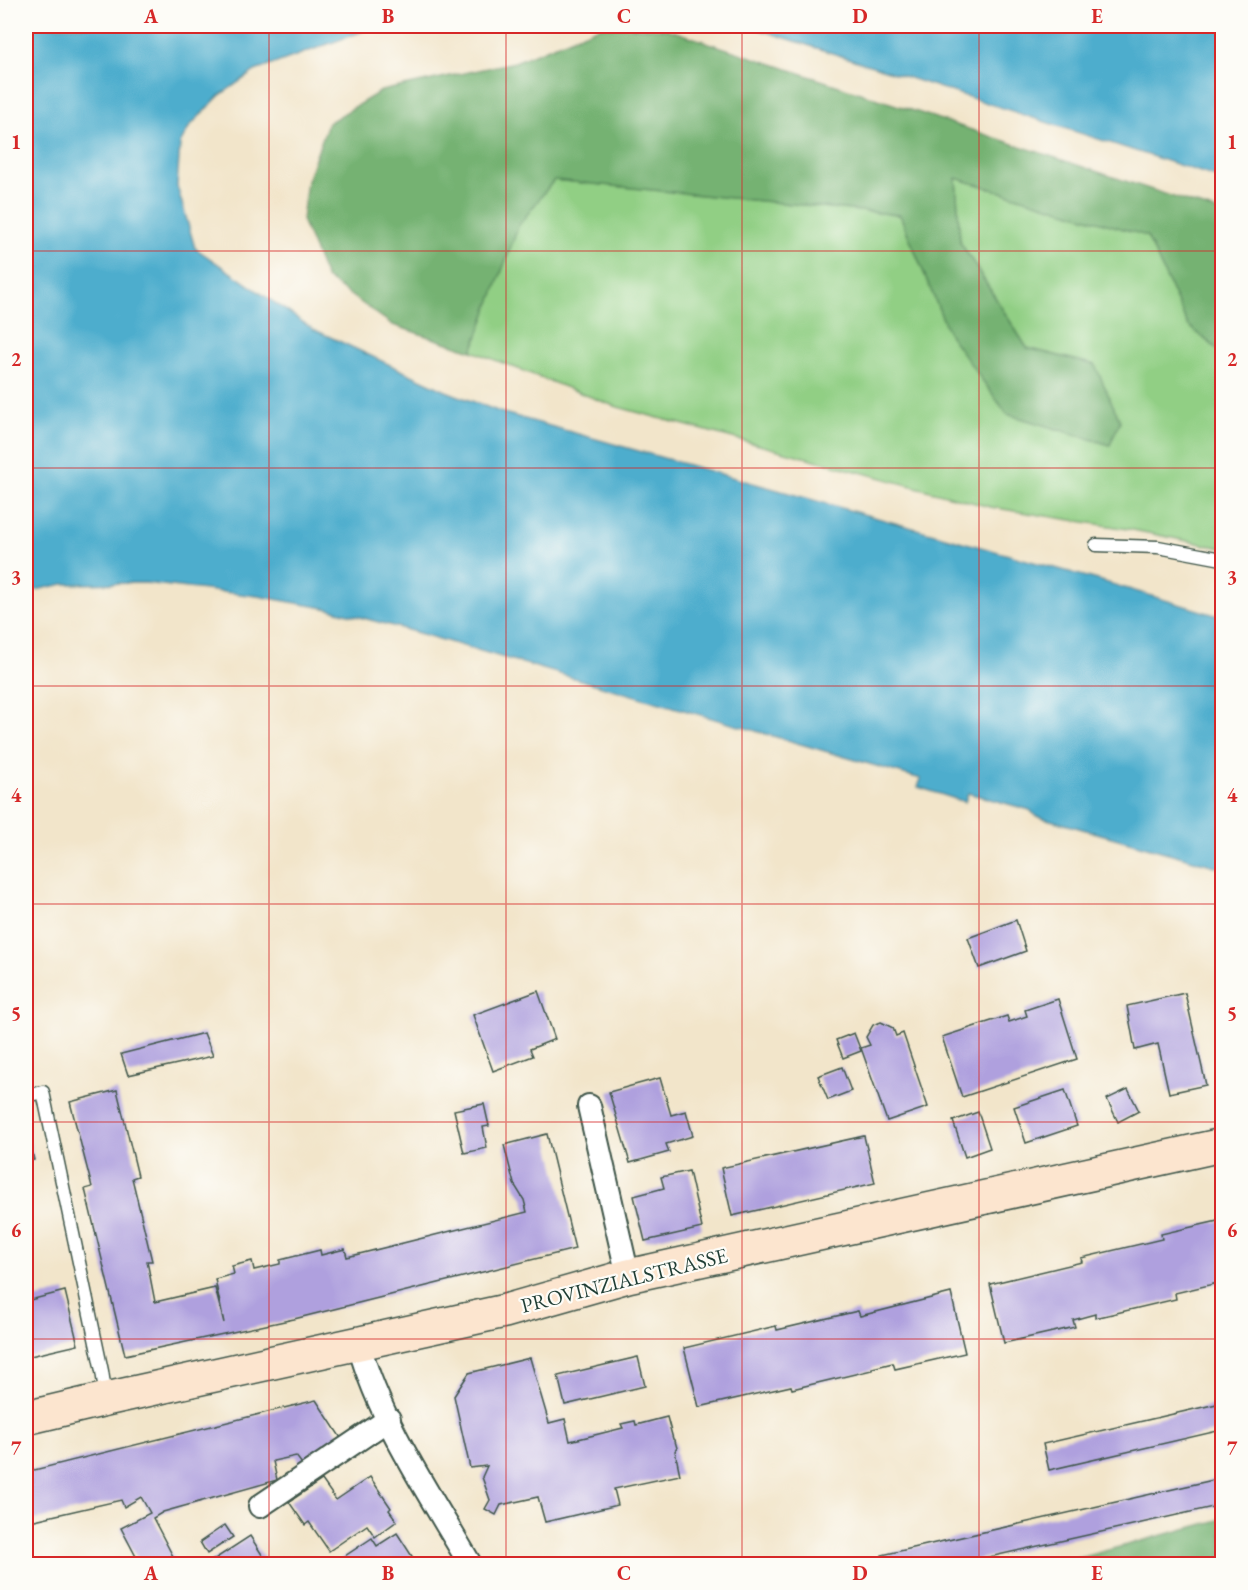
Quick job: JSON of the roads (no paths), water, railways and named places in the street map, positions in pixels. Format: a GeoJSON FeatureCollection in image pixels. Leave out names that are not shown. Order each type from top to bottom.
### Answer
{"type":"FeatureCollection","features":[{"type":"Feature","properties":{"kind":"main road","name":"PROVINZIALSTRASSE"},"geometry":{"type":"LineString","coordinates":[[26,1418],[506,1311],[628,1276],[1222,1145]]}},
{"type":"Feature","properties":{"kind":"street"},"geometry":{"type":"LineString","coordinates":[[589,1106],[628,1276]]}},
{"type":"Feature","properties":{"kind":"street"},"geometry":{"type":"LineString","coordinates":[[359,1345],[367,1375],[409,1459],[470,1564]]}},
{"type":"Feature","properties":{"kind":"street"},"geometry":{"type":"LineString","coordinates":[[260,1506],[389,1419]]}},
{"type":"Feature","properties":{"kind":"lane"},"geometry":{"type":"LineString","coordinates":[[1096,545],[1158,547],[1222,559]]}},
{"type":"Feature","properties":{"kind":"lane"},"geometry":{"type":"LineString","coordinates":[[26,1096],[43,1092],[106,1399]]}},
{"type":"Feature","properties":{"kind":"water"},"geometry":{"type":"Polygon","coordinates":[[[26,26],[383,26],[374,27],[255,71],[219,96],[190,126],[180,144],[177,186],[195,248],[313,329],[446,391],[500,412],[1222,617],[1222,868],[1036,816],[1030,810],[968,793],[965,802],[918,787],[921,779],[330,609],[257,596],[145,583],[64,584],[26,592],[26,26]]]}},
{"type":"Feature","properties":{"kind":"water"},"geometry":{"type":"Polygon","coordinates":[[[748,26],[1222,26],[1222,179],[798,42],[748,26]]]}}]}
